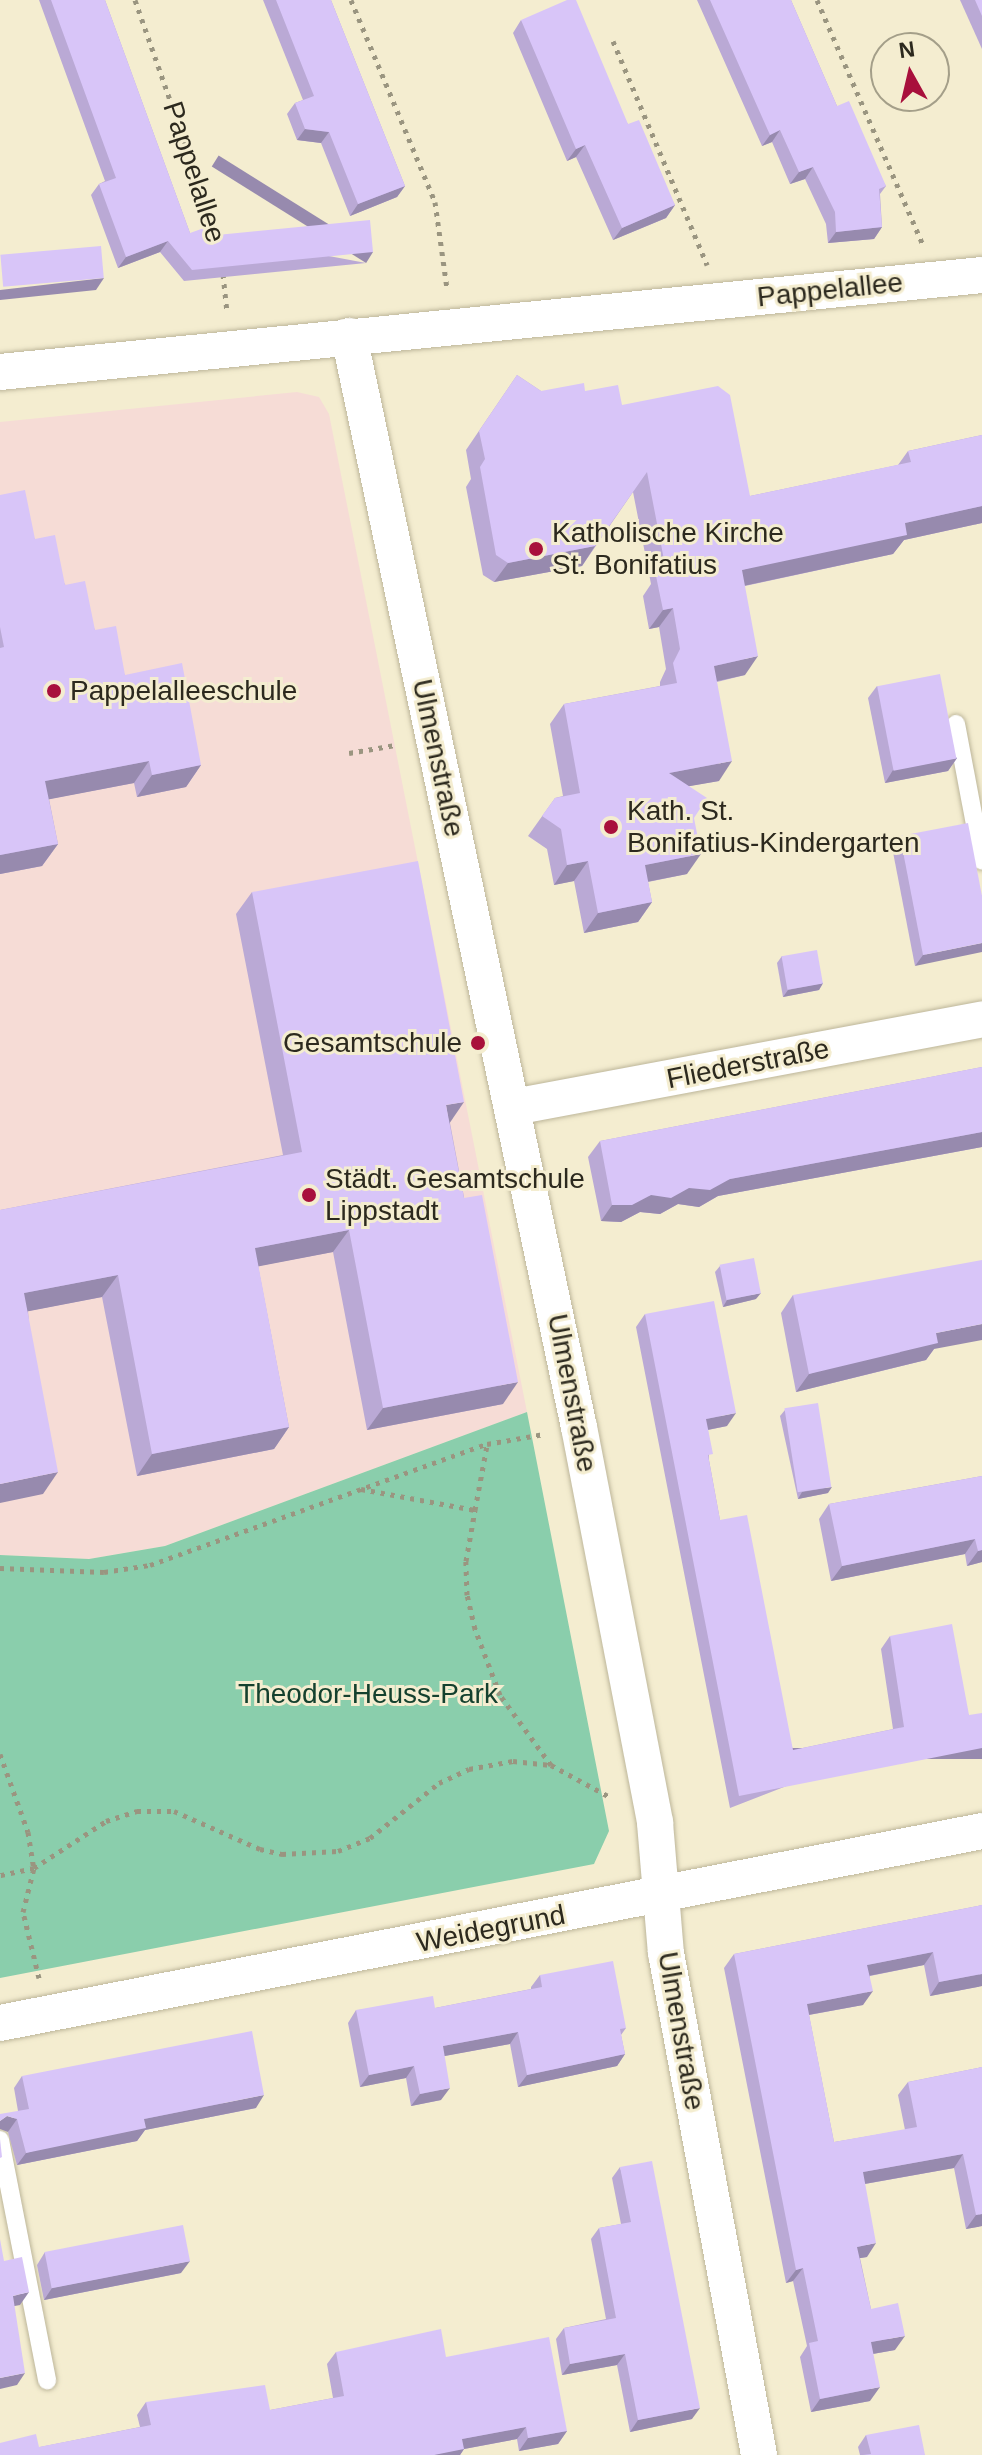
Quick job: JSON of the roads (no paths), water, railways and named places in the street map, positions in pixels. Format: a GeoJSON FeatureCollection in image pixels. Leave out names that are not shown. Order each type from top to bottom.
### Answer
{"type":"FeatureCollection","features":[{"type":"Feature","properties":{"kind":"street","name":"Pappelallee"},"geometry":{"type":"LineString","coordinates":[[0,372],[982,275]]}},
{"type":"Feature","properties":{"kind":"street","name":"Ulmenstraße"},"geometry":{"type":"LineString","coordinates":[[349,336],[514,1107],[579,1427],[655,1823],[666,1953],[759,2455]]}},
{"type":"Feature","properties":{"kind":"street","name":"Fliederstraße"},"geometry":{"type":"LineString","coordinates":[[514,1107],[982,1019]]}},
{"type":"Feature","properties":{"kind":"street","name":"Weidegrund"},"geometry":{"type":"LineString","coordinates":[[0,2023],[982,1831]]}},
{"type":"Feature","properties":{"kind":"lane"},"geometry":{"type":"LineString","coordinates":[[956,724],[982,861]]}},
{"type":"Feature","properties":{"kind":"lane"},"geometry":{"type":"LineString","coordinates":[[0,2140],[47,2380]]}},
{"type":"Feature","properties":{"kind":"place","name":"Katholische Kirche St. Bonifatius"},"geometry":{"type":"Point","coordinates":[536,549]}},
{"type":"Feature","properties":{"kind":"place","name":"Pappelalleeschule"},"geometry":{"type":"Point","coordinates":[54,691]}},
{"type":"Feature","properties":{"kind":"place","name":"Kath. St. Bonifatius-Kindergarten"},"geometry":{"type":"Point","coordinates":[611,827]}},
{"type":"Feature","properties":{"kind":"place","name":"Gesamtschule"},"geometry":{"type":"Point","coordinates":[478,1043]}},
{"type":"Feature","properties":{"kind":"place","name":"Städt. Gesamtschule Lippstadt"},"geometry":{"type":"Point","coordinates":[309,1195]}},
{"type":"Feature","properties":{"kind":"park label","name":"Theodor-Heuss-Park"},"geometry":{"type":"Point","coordinates":[368,1694]}}]}
